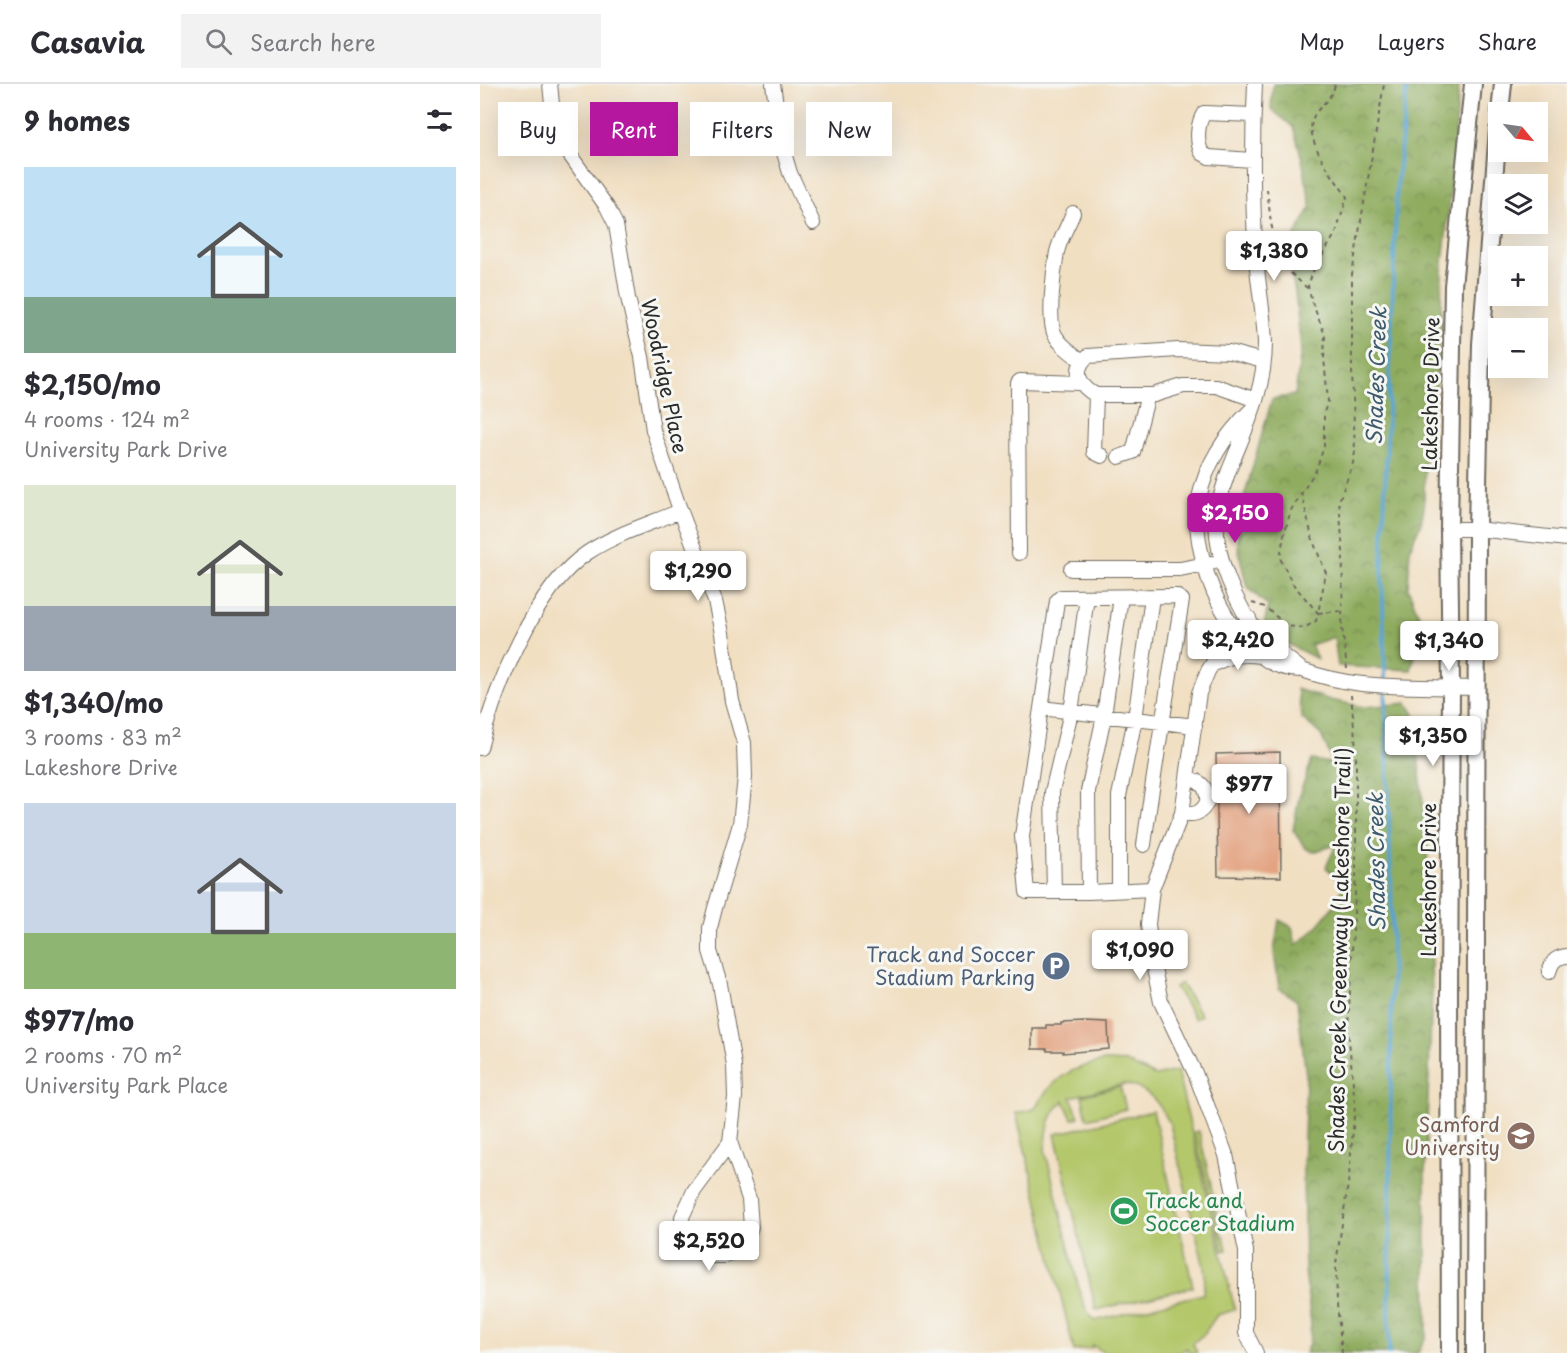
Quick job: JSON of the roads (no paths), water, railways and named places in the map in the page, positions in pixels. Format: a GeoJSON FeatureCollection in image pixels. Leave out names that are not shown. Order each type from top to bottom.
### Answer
{"type":"FeatureCollection","features":[{"type":"Feature","properties":{"kind":"main road","name":"Lakeshore Drive"},"geometry":{"type":"LineString","coordinates":[[1450,1353],[1451,688],[1449,529],[1453,286],[1473,84]]}},
{"type":"Feature","properties":{"kind":"main road"},"geometry":{"type":"LineString","coordinates":[[1501,102],[1503,84]]}},
{"type":"Feature","properties":{"kind":"main road"},"geometry":{"type":"LineString","coordinates":[[1475,1353],[1477,529],[1481,344],[1495,162]]}},
{"type":"Feature","properties":{"kind":"street","name":"Woodridge Place"},"geometry":{"type":"LineString","coordinates":[[550,84],[554,124],[560,141],[602,200],[616,225],[628,298],[642,357],[653,430],[680,511],[715,601],[732,701],[741,728],[746,762],[740,824],[711,928],[710,951],[720,984],[734,1065],[735,1097],[730,1142],[749,1199],[751,1227],[746,1240],[737,1250],[725,1256],[711,1256],[699,1252],[689,1243],[683,1230],[682,1217],[694,1191],[730,1142]]}},
{"type":"Feature","properties":{"kind":"street"},"geometry":{"type":"LineString","coordinates":[[773,84],[782,146],[790,174],[813,223]]}},
{"type":"Feature","properties":{"kind":"street"},"geometry":{"type":"LineString","coordinates":[[1255,84],[1252,166],[1256,257],[1265,343],[1262,376],[1252,417],[1220,499],[1217,518],[1222,560],[1247,615],[1260,635],[1302,670]]}},
{"type":"Feature","properties":{"kind":"street"},"geometry":{"type":"LineString","coordinates":[[1252,166],[1209,157],[1202,153],[1198,146],[1200,119],[1204,113],[1253,115]]}},
{"type":"Feature","properties":{"kind":"street"},"geometry":{"type":"LineString","coordinates":[[1073,213],[1058,251],[1052,292],[1052,323],[1054,334],[1065,348],[1082,361]]}},
{"type":"Feature","properties":{"kind":"street"},"geometry":{"type":"LineString","coordinates":[[1255,403],[1216,386],[1183,386],[1154,395],[1096,395],[1087,391],[1080,383],[1079,369],[1082,361],[1088,356],[1178,350],[1229,352],[1263,361]]}},
{"type":"Feature","properties":{"kind":"street"},"geometry":{"type":"LineString","coordinates":[[1019,553],[1018,383],[1020,381],[1080,383]]}},
{"type":"Feature","properties":{"kind":"street"},"geometry":{"type":"LineString","coordinates":[[1096,395],[1094,452],[1102,456]]}},
{"type":"Feature","properties":{"kind":"street"},"geometry":{"type":"LineString","coordinates":[[1119,457],[1132,452],[1148,395]]}},
{"type":"Feature","properties":{"kind":"street"},"geometry":{"type":"LineString","coordinates":[[1255,403],[1220,447],[1198,500],[1198,538],[1204,565],[1221,606],[1245,642],[1261,656],[1285,669],[1302,670],[1348,684],[1476,688]]}},
{"type":"Feature","properties":{"kind":"street"},"geometry":{"type":"LineString","coordinates":[[1213,460],[1232,466]]}},
{"type":"Feature","properties":{"kind":"street"},"geometry":{"type":"LineString","coordinates":[[480,748],[492,704],[512,657],[544,600],[563,573],[587,553],[611,540],[680,511]]}},
{"type":"Feature","properties":{"kind":"street"},"geometry":{"type":"LineString","coordinates":[[1449,529],[1477,529],[1567,539]]}},
{"type":"Feature","properties":{"kind":"street"},"geometry":{"type":"LineString","coordinates":[[1071,569],[1180,569],[1222,560]]}},
{"type":"Feature","properties":{"kind":"street"},"geometry":{"type":"LineString","coordinates":[[1144,845],[1154,765],[1163,723],[1182,600],[1176,597],[1061,597],[1057,601],[1022,836],[1027,892],[1152,889]]}},
{"type":"Feature","properties":{"kind":"street"},"geometry":{"type":"LineString","coordinates":[[1054,892],[1052,792],[1071,712],[1087,597]]}},
{"type":"Feature","properties":{"kind":"street"},"geometry":{"type":"LineString","coordinates":[[1089,892],[1088,791],[1104,716],[1121,597]]}},
{"type":"Feature","properties":{"kind":"street"},"geometry":{"type":"LineString","coordinates":[[1119,890],[1119,796],[1135,719],[1152,597]]}},
{"type":"Feature","properties":{"kind":"street"},"geometry":{"type":"LineString","coordinates":[[1247,615],[1212,665],[1199,693],[1182,813],[1152,889],[1148,924],[1152,959],[1161,1002],[1195,1073],[1226,1155],[1246,1251],[1246,1333],[1256,1353]]}},
{"type":"Feature","properties":{"kind":"street"},"geometry":{"type":"LineString","coordinates":[[1212,665],[1243,654],[1261,656]]}},
{"type":"Feature","properties":{"kind":"street"},"geometry":{"type":"LineString","coordinates":[[1041,708],[1195,726]]}},
{"type":"Feature","properties":{"kind":"street"},"geometry":{"type":"LineString","coordinates":[[1182,813],[1198,813],[1207,802],[1207,792],[1204,786],[1188,778]]}},
{"type":"Feature","properties":{"kind":"street"},"geometry":{"type":"LineString","coordinates":[[1549,972],[1554,960],[1567,957]]}},
{"type":"Feature","properties":{"kind":"waterway","name":"Shades Creek"},"geometry":{"type":"LineString","coordinates":[[1389,1353],[1392,919],[1382,569],[1397,184],[1407,84]]}},
{"type":"Feature","properties":{"kind":"place","name":"Track and Soccer Stadium Parking"},"geometry":{"type":"Point","coordinates":[1056,966]}},
{"type":"Feature","properties":{"kind":"place","name":"Samford University"},"geometry":{"type":"Point","coordinates":[1521,1136]}},
{"type":"Feature","properties":{"kind":"place","name":"Track and Soccer Stadium"},"geometry":{"type":"Point","coordinates":[1124,1211]}}]}
